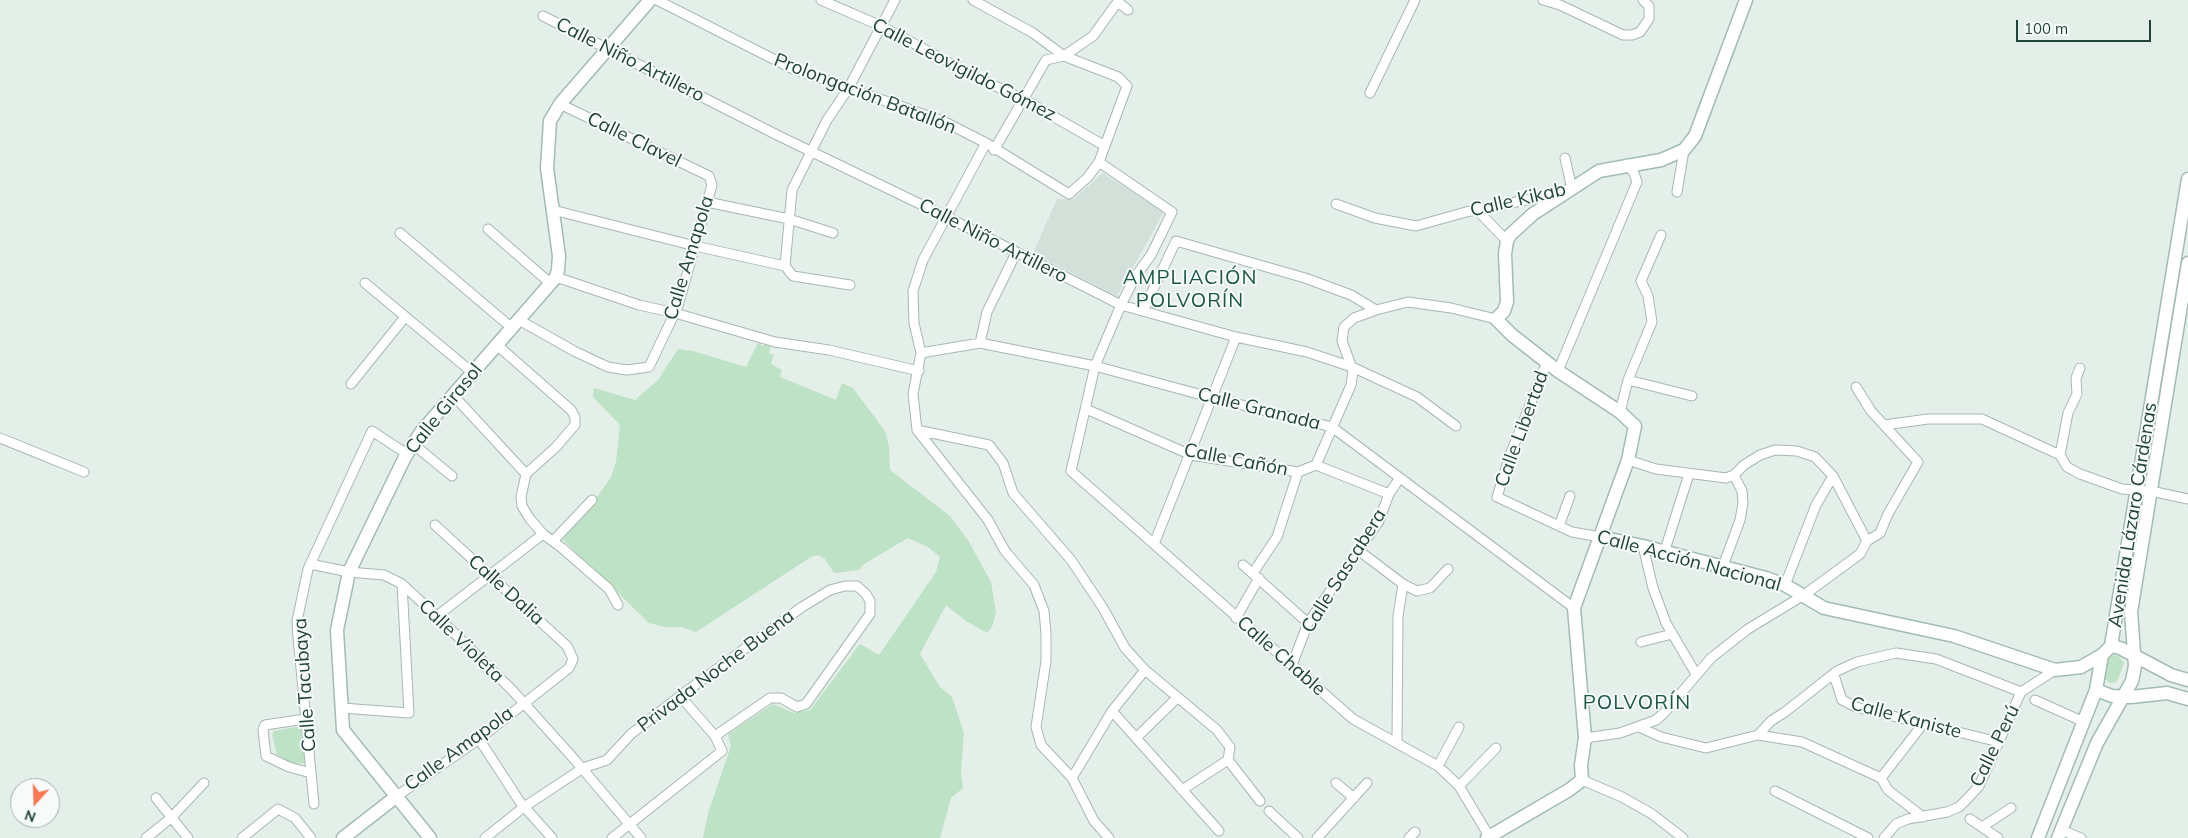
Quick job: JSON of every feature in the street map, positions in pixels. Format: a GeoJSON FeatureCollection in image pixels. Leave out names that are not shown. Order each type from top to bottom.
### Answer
{"type":"FeatureCollection","features":[{"type":"Feature","properties":{"kind":"street"},"geometry":{"type":"LineString","coordinates":[[553,280],[558,270],[559,256],[547,168],[550,121],[560,104],[650,0]]}},
{"type":"Feature","properties":{"kind":"street","name":"Prolongación Batallón"},"geometry":{"type":"LineString","coordinates":[[657,0],[791,68],[943,121],[1069,194],[1088,177],[1099,162]]}},
{"type":"Feature","properties":{"kind":"street","name":"Calle Leovigildo Gómez"},"geometry":{"type":"LineString","coordinates":[[821,0],[881,26],[978,78],[1023,99],[1106,146]]}},
{"type":"Feature","properties":{"kind":"street"},"geometry":{"type":"LineString","coordinates":[[785,266],[792,190],[827,120],[848,89],[895,0]]}},
{"type":"Feature","properties":{"kind":"street"},"geometry":{"type":"LineString","coordinates":[[973,0],[1033,33],[1064,56],[1118,77],[1127,86],[1099,162],[1172,212],[1152,255],[1135,277],[1121,306],[1096,366],[1086,408]]}},
{"type":"Feature","properties":{"kind":"street"},"geometry":{"type":"LineString","coordinates":[[1370,93],[1415,0]]}},
{"type":"Feature","properties":{"kind":"street"},"geometry":{"type":"LineString","coordinates":[[1543,0],[1560,4],[1624,35],[1640,32],[1649,19],[1649,6],[1643,0]]}},
{"type":"Feature","properties":{"kind":"street"},"geometry":{"type":"LineString","coordinates":[[1677,192],[1684,150],[1695,136],[1746,0]]}},
{"type":"Feature","properties":{"kind":"street"},"geometry":{"type":"LineString","coordinates":[[1109,838],[1094,821],[1072,778],[1041,745],[1036,727],[1046,661],[1046,634],[1044,611],[1034,585],[1005,551],[988,520],[918,430],[913,394],[921,353],[914,323],[913,291],[923,260],[947,217],[954,200],[1023,99],[1046,60],[1064,56],[1093,36],[1119,1],[1128,10]]}},
{"type":"Feature","properties":{"kind":"street","name":"Calle Niño Artillero"},"geometry":{"type":"LineString","coordinates":[[543,16],[811,152],[947,217],[1121,306],[1236,337],[1307,352],[1352,367],[1417,397],[1456,426]]}},
{"type":"Feature","properties":{"kind":"street","name":"Calle Clavel"},"geometry":{"type":"LineString","coordinates":[[560,104],[709,176]]}},
{"type":"Feature","properties":{"kind":"street","name":"Calle Kikab"},"geometry":{"type":"LineString","coordinates":[[1336,204],[1375,218],[1416,226],[1477,210],[1570,190],[1599,171],[1627,164],[1661,160],[1684,150]]}},
{"type":"Feature","properties":{"kind":"street"},"geometry":{"type":"LineString","coordinates":[[1496,319],[1504,310],[1507,302],[1505,254],[1507,241],[1510,235],[1533,214],[1570,190],[1566,158]]}},
{"type":"Feature","properties":{"kind":"street"},"geometry":{"type":"LineString","coordinates":[[1558,370],[1637,182],[1634,172],[1627,164]]}},
{"type":"Feature","properties":{"kind":"street","name":"Calle Amapola"},"geometry":{"type":"LineString","coordinates":[[515,324],[608,367],[627,370],[649,367],[675,312],[712,185],[709,176]]}},
{"type":"Feature","properties":{"kind":"street","name":"Avenida Lázaro Cárdenas"},"geometry":{"type":"LineString","coordinates":[[2038,838],[2096,690],[2098,676],[2107,651],[2138,490],[2171,283],[2186,209],[2188,179]]}},
{"type":"Feature","properties":{"kind":"street"},"geometry":{"type":"LineString","coordinates":[[707,202],[789,219],[833,233]]}},
{"type":"Feature","properties":{"kind":"street"},"geometry":{"type":"LineString","coordinates":[[553,210],[695,246],[785,266],[793,276],[850,285]]}},
{"type":"Feature","properties":{"kind":"street"},"geometry":{"type":"LineString","coordinates":[[1477,210],[1507,241]]}},
{"type":"Feature","properties":{"kind":"street"},"geometry":{"type":"LineString","coordinates":[[488,229],[553,280],[639,305],[675,312],[775,342],[829,350],[918,371]]}},
{"type":"Feature","properties":{"kind":"street"},"geometry":{"type":"LineString","coordinates":[[400,233],[515,324]]}},
{"type":"Feature","properties":{"kind":"street"},"geometry":{"type":"LineString","coordinates":[[1620,412],[1628,380],[1652,322],[1648,296],[1641,282],[1661,235]]}},
{"type":"Feature","properties":{"kind":"street"},"geometry":{"type":"LineString","coordinates":[[1143,311],[1176,241],[1305,278],[1351,295],[1376,310]]}},
{"type":"Feature","properties":{"kind":"street"},"geometry":{"type":"LineString","coordinates":[[980,343],[986,312],[1016,253]]}},
{"type":"Feature","properties":{"kind":"street","name":"Avenida Lázaro Cárdenas"},"geometry":{"type":"LineString","coordinates":[[2060,834],[2097,743],[2132,681],[2134,656],[2131,612],[2188,263]]}},
{"type":"Feature","properties":{"kind":"street","name":"Calle Girasol"},"geometry":{"type":"LineString","coordinates":[[430,838],[343,730],[337,630],[349,572],[410,449],[453,395],[553,280]]}},
{"type":"Feature","properties":{"kind":"street"},"geometry":{"type":"LineString","coordinates":[[2171,283],[2184,286]]}},
{"type":"Feature","properties":{"kind":"street"},"geometry":{"type":"LineString","coordinates":[[365,284],[473,373]]}},
{"type":"Feature","properties":{"kind":"street"},"geometry":{"type":"LineString","coordinates":[[1316,465],[1351,385],[1352,367],[1342,341],[1344,327],[1354,318],[1392,305],[1408,302],[1426,303],[1496,319],[1547,362],[1620,412],[1634,426],[1628,460],[1574,608],[1584,738],[1581,765],[1582,780]]}},
{"type":"Feature","properties":{"kind":"street"},"geometry":{"type":"LineString","coordinates":[[351,384],[405,317]]}},
{"type":"Feature","properties":{"kind":"street"},"geometry":{"type":"LineString","coordinates":[[1154,544],[1191,455],[1236,337]]}},
{"type":"Feature","properties":{"kind":"street","name":"Calle Granada"},"geometry":{"type":"LineString","coordinates":[[921,353],[980,343],[1096,366],[1213,398],[1332,427],[1574,608]]}},
{"type":"Feature","properties":{"kind":"street"},"geometry":{"type":"LineString","coordinates":[[497,345],[571,410],[575,417],[575,425],[556,447],[526,474],[521,497],[522,506],[543,534],[609,589],[618,605]]}},
{"type":"Feature","properties":{"kind":"street","name":"Calle Libertad"},"geometry":{"type":"LineString","coordinates":[[1497,497],[1510,455],[1547,362]]}},
{"type":"Feature","properties":{"kind":"street"},"geometry":{"type":"LineString","coordinates":[[2060,455],[2068,413],[2077,394],[2076,378],[2080,368]]}},
{"type":"Feature","properties":{"kind":"street"},"geometry":{"type":"LineString","coordinates":[[1628,380],[1692,396]]}},
{"type":"Feature","properties":{"kind":"street"},"geometry":{"type":"LineString","coordinates":[[1584,738],[1620,734],[1639,727],[1664,713],[1711,658],[1748,629],[1804,595],[1860,554],[1867,541],[1880,533],[1918,462],[1871,412],[1856,387]]}},
{"type":"Feature","properties":{"kind":"street"},"geometry":{"type":"LineString","coordinates":[[453,395],[526,474]]}},
{"type":"Feature","properties":{"kind":"street","name":"Calle Cañón"},"geometry":{"type":"LineString","coordinates":[[1086,408],[1191,455],[1298,472],[1316,465],[1389,494]]}},
{"type":"Feature","properties":{"kind":"street","name":"Calle Chable"},"geometry":{"type":"LineString","coordinates":[[1086,408],[1071,471],[1236,618],[1354,719],[1438,766],[1459,786],[1488,837]]}},
{"type":"Feature","properties":{"kind":"street"},"geometry":{"type":"LineString","coordinates":[[1884,425],[1928,419],[1982,419],[2060,455],[2067,467],[2080,474],[2122,489],[2151,491],[2188,499]]}},
{"type":"Feature","properties":{"kind":"street","name":"Calle Tacubaya"},"geometry":{"type":"LineString","coordinates":[[314,804],[305,720],[298,621],[310,564],[372,430],[410,449]]}},
{"type":"Feature","properties":{"kind":"street"},"geometry":{"type":"LineString","coordinates":[[918,430],[989,445],[1003,463],[1013,493],[1071,560],[1103,608],[1124,648],[1145,670],[1217,730],[1230,747],[1228,760],[1260,801]]}},
{"type":"Feature","properties":{"kind":"street"},"geometry":{"type":"LineString","coordinates":[[0,438],[84,472]]}},
{"type":"Feature","properties":{"kind":"street"},"geometry":{"type":"LineString","coordinates":[[410,449],[452,476]]}},
{"type":"Feature","properties":{"kind":"street"},"geometry":{"type":"LineString","coordinates":[[1628,460],[1656,469],[1726,478],[1734,475],[1744,465],[1760,455],[1775,450],[1797,451],[1816,457],[1833,476],[1867,541]]}},
{"type":"Feature","properties":{"kind":"street"},"geometry":{"type":"LineString","coordinates":[[1236,618],[1277,537],[1298,472]]}},
{"type":"Feature","properties":{"kind":"street"},"geometry":{"type":"LineString","coordinates":[[1664,553],[1688,474]]}},
{"type":"Feature","properties":{"kind":"street"},"geometry":{"type":"LineString","coordinates":[[1723,566],[1740,520],[1743,503],[1742,491],[1734,475]]}},
{"type":"Feature","properties":{"kind":"street"},"geometry":{"type":"LineString","coordinates":[[1785,584],[1816,505],[1833,476]]}},
{"type":"Feature","properties":{"kind":"street","name":"Calle Sascabera"},"geometry":{"type":"LineString","coordinates":[[1292,666],[1308,623],[1379,521],[1389,494],[1399,478]]}},
{"type":"Feature","properties":{"kind":"street"},"geometry":{"type":"LineString","coordinates":[[1560,526],[1570,496]]}},
{"type":"Feature","properties":{"kind":"street","name":"Calle Acción Nacional"},"geometry":{"type":"LineString","coordinates":[[1497,497],[1572,532],[1643,546],[1664,553],[1723,566],[1785,584],[1824,608],[1954,636],[2055,670]]}},
{"type":"Feature","properties":{"kind":"street"},"geometry":{"type":"LineString","coordinates":[[553,541],[592,500]]}},
{"type":"Feature","properties":{"kind":"street","name":"Calle Dalia"},"geometry":{"type":"LineString","coordinates":[[435,525],[568,646],[573,659]]}},
{"type":"Feature","properties":{"kind":"street"},"geometry":{"type":"LineString","coordinates":[[437,616],[543,534]]}},
{"type":"Feature","properties":{"kind":"street"},"geometry":{"type":"LineString","coordinates":[[1643,546],[1653,588],[1672,634],[1696,674]]}},
{"type":"Feature","properties":{"kind":"street"},"geometry":{"type":"LineString","coordinates":[[1358,550],[1403,584],[1417,591],[1430,588],[1448,569]]}},
{"type":"Feature","properties":{"kind":"street","name":"Calle Violeta"},"geometry":{"type":"LineString","coordinates":[[310,564],[349,572],[384,575],[402,584],[437,616],[523,702],[583,768],[641,838]]}},
{"type":"Feature","properties":{"kind":"street"},"geometry":{"type":"LineString","coordinates":[[1243,565],[1308,623]]}},
{"type":"Feature","properties":{"kind":"street"},"geometry":{"type":"LineString","coordinates":[[342,708],[409,713],[402,584]]}},
{"type":"Feature","properties":{"kind":"street"},"geometry":{"type":"LineString","coordinates":[[1397,743],[1398,616],[1403,584]]}},
{"type":"Feature","properties":{"kind":"street","name":"Privada Noche Buena"},"geometry":{"type":"LineString","coordinates":[[485,838],[524,807],[583,768],[607,760],[631,734],[680,696],[809,603],[830,590],[845,586],[857,586],[866,594],[870,601],[870,614],[806,704],[797,707],[781,698],[770,698],[715,736]]}},
{"type":"Feature","properties":{"kind":"street"},"geometry":{"type":"LineString","coordinates":[[1641,642],[1672,634]]}},
{"type":"Feature","properties":{"kind":"street"},"geometry":{"type":"LineString","coordinates":[[2107,651],[2134,656],[2171,675],[2188,680]]}},
{"type":"Feature","properties":{"kind":"street","name":"Calle Perú"},"geometry":{"type":"LineString","coordinates":[[1884,838],[1896,824],[1908,819],[1947,812],[1959,807],[1979,786],[2021,692],[2055,670],[2080,667],[2107,651]]}},
{"type":"Feature","properties":{"kind":"street"},"geometry":{"type":"LineString","coordinates":[[1758,735],[1770,721],[1785,712],[1837,671],[1857,662],[1896,653],[1936,659],[2021,692]]}},
{"type":"Feature","properties":{"kind":"street","name":"Calle Amapola"},"geometry":{"type":"LineString","coordinates":[[343,838],[397,796],[479,738],[569,668],[573,659]]}},
{"type":"Feature","properties":{"kind":"street"},"geometry":{"type":"LineString","coordinates":[[2080,667],[2098,676]]}},
{"type":"Feature","properties":{"kind":"street"},"geometry":{"type":"LineString","coordinates":[[1072,778],[1112,711],[1145,670]]}},
{"type":"Feature","properties":{"kind":"street","name":"Calle Kaniste"},"geometry":{"type":"LineString","coordinates":[[1834,675],[1842,700],[1856,706],[1999,742]]}},
{"type":"Feature","properties":{"kind":"street"},"geometry":{"type":"LineString","coordinates":[[2096,690],[2122,696],[2167,693],[2188,699]]}},
{"type":"Feature","properties":{"kind":"street"},"geometry":{"type":"LineString","coordinates":[[612,838],[722,752],[715,736],[680,696]]}},
{"type":"Feature","properties":{"kind":"street"},"geometry":{"type":"LineString","coordinates":[[1137,737],[1177,698]]}},
{"type":"Feature","properties":{"kind":"street"},"geometry":{"type":"LineString","coordinates":[[2035,700],[2084,722]]}},
{"type":"Feature","properties":{"kind":"street"},"geometry":{"type":"LineString","coordinates":[[1112,711],[1219,831]]}},
{"type":"Feature","properties":{"kind":"street"},"geometry":{"type":"LineString","coordinates":[[305,720],[265,726],[262,730],[266,756],[289,767],[311,773]]}},
{"type":"Feature","properties":{"kind":"street"},"geometry":{"type":"LineString","coordinates":[[1881,778],[1924,724]]}},
{"type":"Feature","properties":{"kind":"street"},"geometry":{"type":"LineString","coordinates":[[1438,766],[1459,727]]}},
{"type":"Feature","properties":{"kind":"street"},"geometry":{"type":"LineString","coordinates":[[1639,727],[1661,737],[1706,748],[1758,735],[1802,742],[1881,778],[1888,790],[1923,817]]}},
{"type":"Feature","properties":{"kind":"street"},"geometry":{"type":"LineString","coordinates":[[479,738],[524,807],[552,838]]}},
{"type":"Feature","properties":{"kind":"street"},"geometry":{"type":"LineString","coordinates":[[1459,786],[1496,748]]}},
{"type":"Feature","properties":{"kind":"street"},"geometry":{"type":"LineString","coordinates":[[1182,790],[1228,760]]}},
{"type":"Feature","properties":{"kind":"street"},"geometry":{"type":"LineString","coordinates":[[1488,837],[1569,790],[1582,780]]}},
{"type":"Feature","properties":{"kind":"street"},"geometry":{"type":"LineString","coordinates":[[1582,780],[1622,797],[1652,814],[1683,838]]}},
{"type":"Feature","properties":{"kind":"street"},"geometry":{"type":"LineString","coordinates":[[146,838],[171,818],[204,783]]}},
{"type":"Feature","properties":{"kind":"street"},"geometry":{"type":"LineString","coordinates":[[1336,783],[1354,798]]}},
{"type":"Feature","properties":{"kind":"street"},"geometry":{"type":"LineString","coordinates":[[1317,838],[1368,783]]}},
{"type":"Feature","properties":{"kind":"street"},"geometry":{"type":"LineString","coordinates":[[1775,791],[1868,838]]}},
{"type":"Feature","properties":{"kind":"street"},"geometry":{"type":"LineString","coordinates":[[156,798],[188,838]]}},
{"type":"Feature","properties":{"kind":"street"},"geometry":{"type":"LineString","coordinates":[[1982,827],[2012,808]]}},
{"type":"Feature","properties":{"kind":"street"},"geometry":{"type":"LineString","coordinates":[[242,838],[278,809],[295,818],[311,838]]}},
{"type":"Feature","properties":{"kind":"street"},"geometry":{"type":"LineString","coordinates":[[1269,811],[1298,838]]}},
{"type":"Feature","properties":{"kind":"street"},"geometry":{"type":"LineString","coordinates":[[1970,819],[1998,838]]}},
{"type":"Feature","properties":{"kind":"street"},"geometry":{"type":"LineString","coordinates":[[2060,834],[2081,838]]}},
{"type":"Feature","properties":{"kind":"shaded area"},"geometry":{"type":"Polygon","coordinates":[[[1103,173],[1164,212],[1117,296],[1033,253],[1057,199],[1074,199],[1103,173]]]}},
{"type":"Feature","properties":{"kind":"green space"},"geometry":{"type":"Polygon","coordinates":[[[758,343],[764,346],[765,343],[772,343],[769,353],[774,355],[771,364],[782,370],[780,377],[836,400],[842,383],[853,388],[885,431],[889,446],[890,470],[950,516],[968,540],[991,582],[996,612],[992,627],[987,633],[966,621],[946,605],[920,654],[940,687],[952,697],[964,733],[961,772],[963,788],[951,798],[940,838],[703,838],[708,813],[731,746],[728,734],[773,704],[794,713],[810,710],[860,644],[879,655],[936,572],[940,557],[928,547],[908,538],[864,564],[859,570],[834,573],[825,559],[818,555],[811,557],[696,632],[681,627],[665,627],[649,623],[560,537],[598,496],[611,477],[616,462],[620,425],[593,397],[594,388],[635,400],[658,380],[678,349],[693,351],[746,367],[758,343]]]}},
{"type":"Feature","properties":{"kind":"green space"},"geometry":{"type":"Polygon","coordinates":[[[2118,656],[2124,662],[2116,682],[2110,683],[2102,676],[2108,657],[2118,656]]]}},
{"type":"Feature","properties":{"kind":"green space"},"geometry":{"type":"Polygon","coordinates":[[[302,726],[305,729],[308,763],[292,764],[277,754],[272,735],[274,731],[302,726]]]}},
{"type":"Feature","properties":{"kind":"district","name":"AMPLIACIÓN POLVORÍN"},"geometry":{"type":"Point","coordinates":[1190,290]}},
{"type":"Feature","properties":{"kind":"district","name":"POLVORÍN"},"geometry":{"type":"Point","coordinates":[1637,703]}}]}
